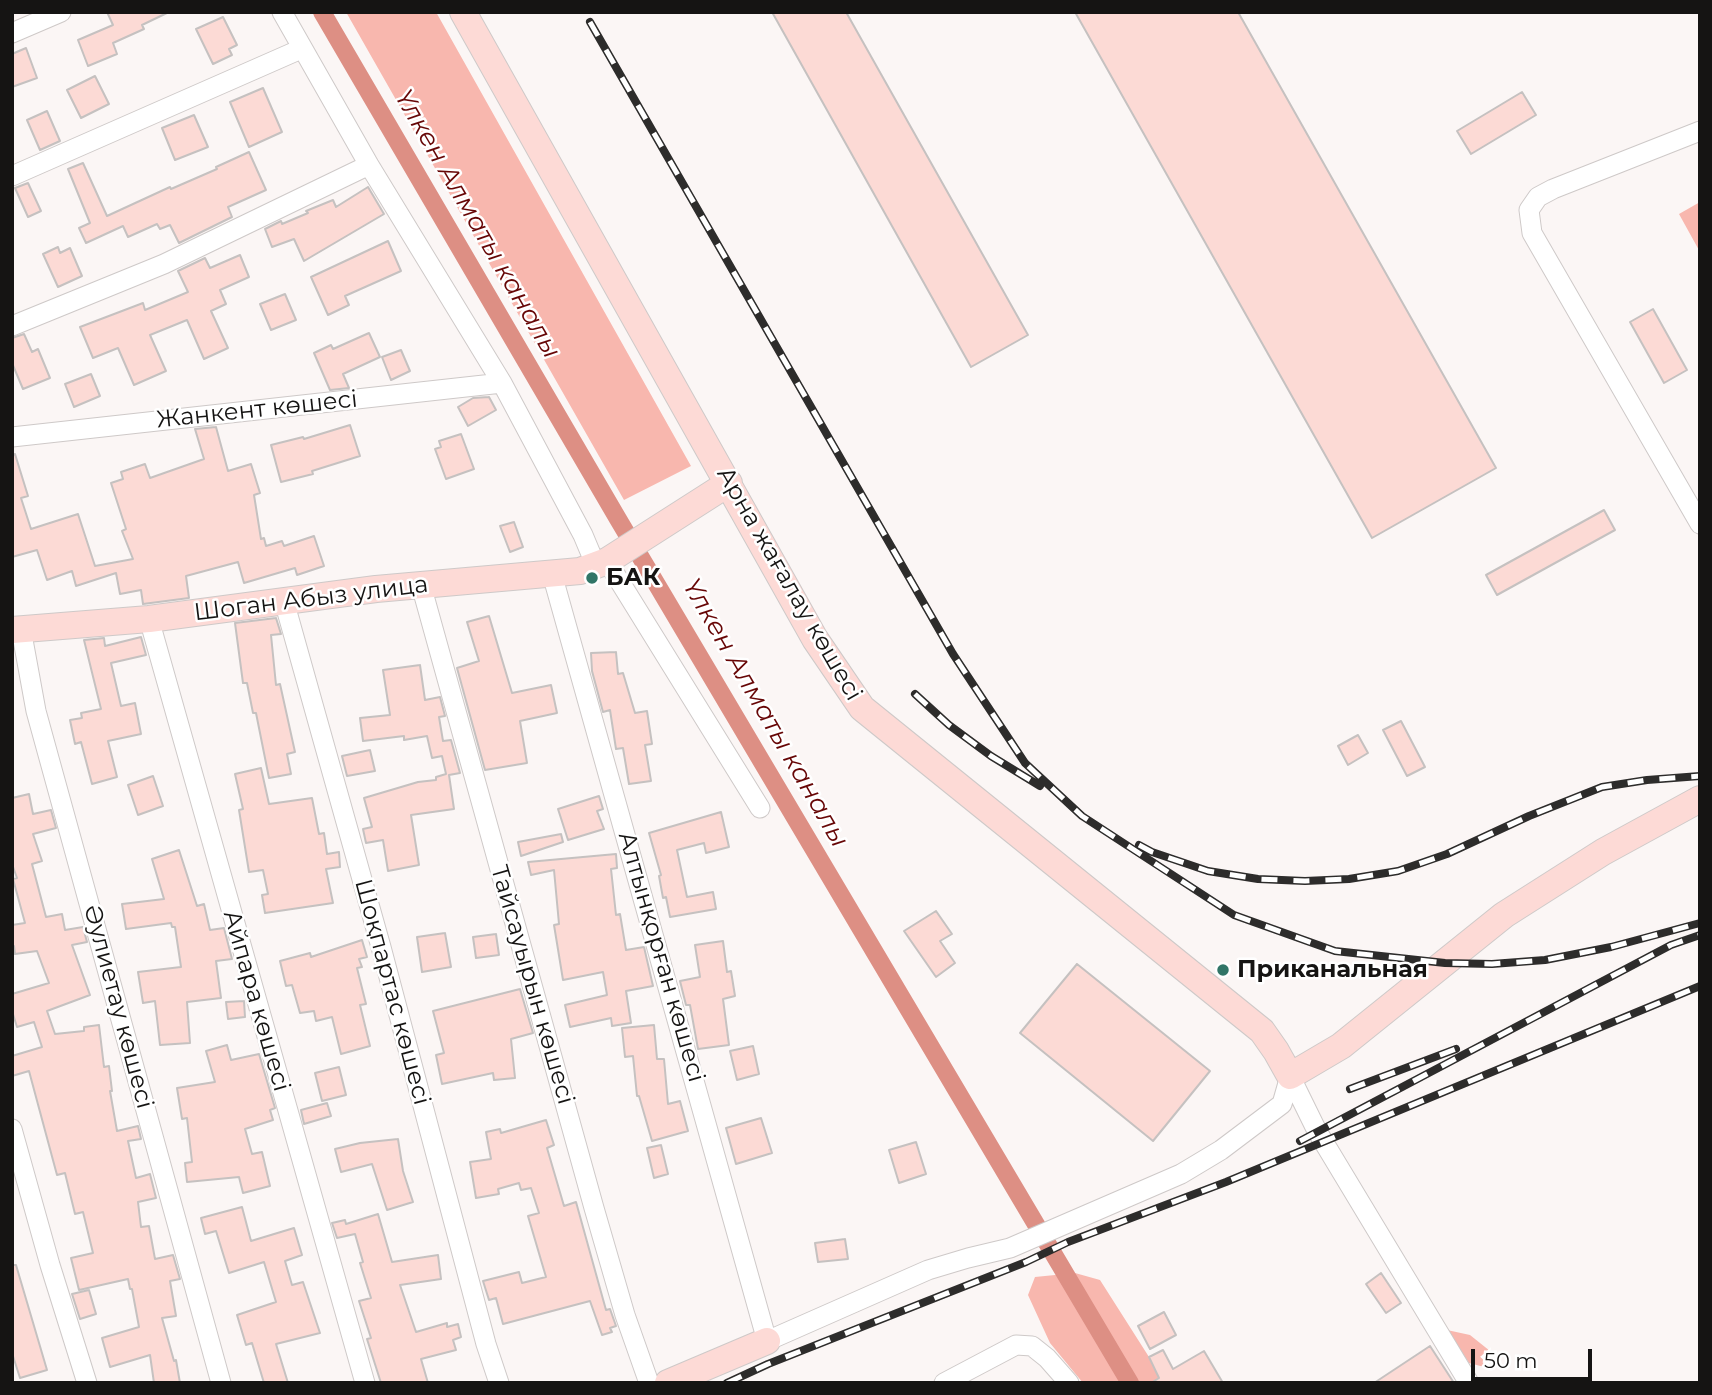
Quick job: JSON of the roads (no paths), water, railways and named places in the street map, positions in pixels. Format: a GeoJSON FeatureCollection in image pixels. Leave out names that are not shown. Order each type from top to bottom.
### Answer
{"type":"FeatureCollection","features":[{"type":"Feature","properties":{"kind":"street"},"geometry":{"type":"LineString","coordinates":[[12,33],[61,12]]}},
{"type":"Feature","properties":{"kind":"street"},"geometry":{"type":"LineString","coordinates":[[282,12],[369,165],[502,383],[583,535],[760,808]]}},
{"type":"Feature","properties":{"kind":"street","name":"Арна жағалау көшесі"},"geometry":{"type":"LineString","coordinates":[[463,12],[815,639],[862,708],[1262,1031],[1290,1076],[1323,1140],[1469,1383]]}},
{"type":"Feature","properties":{"kind":"street"},"geometry":{"type":"LineString","coordinates":[[12,176],[301,49]]}},
{"type":"Feature","properties":{"kind":"street"},"geometry":{"type":"LineString","coordinates":[[1700,131],[1553,189],[1538,197],[1529,210],[1532,233],[1700,524]]}},
{"type":"Feature","properties":{"kind":"street"},"geometry":{"type":"LineString","coordinates":[[12,326],[164,264],[369,165]]}},
{"type":"Feature","properties":{"kind":"street","name":"Жанкент көшесі"},"geometry":{"type":"LineString","coordinates":[[12,437],[502,383]]}},
{"type":"Feature","properties":{"kind":"street"},"geometry":{"type":"LineString","coordinates":[[602,564],[729,483]]}},
{"type":"Feature","properties":{"kind":"street","name":"Шоган Абыз улица"},"geometry":{"type":"LineString","coordinates":[[16,630],[149,619],[338,593],[580,571],[602,564]]}},
{"type":"Feature","properties":{"kind":"street","name":"Алтынқорған көшесі"},"geometry":{"type":"LineString","coordinates":[[552,573],[767,1341]]}},
{"type":"Feature","properties":{"kind":"street","name":"Тайсауырын көшесі"},"geometry":{"type":"LineString","coordinates":[[421,585],[590,1194],[625,1315],[649,1383]]}},
{"type":"Feature","properties":{"kind":"street","name":"Шоқпартас көшесі"},"geometry":{"type":"LineString","coordinates":[[284,601],[381,947],[486,1344],[499,1383]]}},
{"type":"Feature","properties":{"kind":"street","name":"Айпара көшесі"},"geometry":{"type":"LineString","coordinates":[[149,619],[365,1383]]}},
{"type":"Feature","properties":{"kind":"street","name":"Әулиетау көшесі"},"geometry":{"type":"LineString","coordinates":[[16,630],[221,1383]]}},
{"type":"Feature","properties":{"kind":"street"},"geometry":{"type":"LineString","coordinates":[[667,1383],[928,1270],[1010,1248],[1181,1174],[1221,1150],[1282,1104],[1290,1076],[1341,1046],[1504,915],[1603,852],[1700,799]]}},
{"type":"Feature","properties":{"kind":"street"},"geometry":{"type":"LineString","coordinates":[[12,1129],[87,1383]]}},
{"type":"Feature","properties":{"kind":"street"},"geometry":{"type":"LineString","coordinates":[[944,1383],[1016,1345],[1032,1346],[1047,1358],[1069,1383]]}},
{"type":"Feature","properties":{"kind":"waterway","name":"Үлкен Алматы каналы"},"geometry":{"type":"LineString","coordinates":[[322,12],[618,519],[1130,1383]]}},
{"type":"Feature","properties":{"kind":"railway"},"geometry":{"type":"LineString","coordinates":[[590,22],[953,654],[1025,763],[1082,816],[1234,915],[1335,951],[1445,963],[1492,964],[1545,960],[1611,947],[1700,923]]}},
{"type":"Feature","properties":{"kind":"railway"},"geometry":{"type":"LineString","coordinates":[[915,694],[949,725],[991,756],[1040,786]]}},
{"type":"Feature","properties":{"kind":"railway"},"geometry":{"type":"LineString","coordinates":[[1139,845],[1208,871],[1258,879],[1349,879],[1398,871],[1447,854],[1529,816],[1602,787],[1700,776]]}},
{"type":"Feature","properties":{"kind":"railway"},"geometry":{"type":"LineString","coordinates":[[1300,1141],[1671,945],[1700,935]]}},
{"type":"Feature","properties":{"kind":"railway"},"geometry":{"type":"LineString","coordinates":[[727,1383],[768,1364],[1026,1262],[1068,1242],[1226,1182],[1700,986]]}},
{"type":"Feature","properties":{"kind":"railway"},"geometry":{"type":"LineString","coordinates":[[1350,1089],[1456,1049]]}},
{"type":"Feature","properties":{"kind":"place","name":"БАК"},"geometry":{"type":"Point","coordinates":[592,578]}},
{"type":"Feature","properties":{"kind":"place","name":"Приканальная"},"geometry":{"type":"Point","coordinates":[1223,970]}}]}
